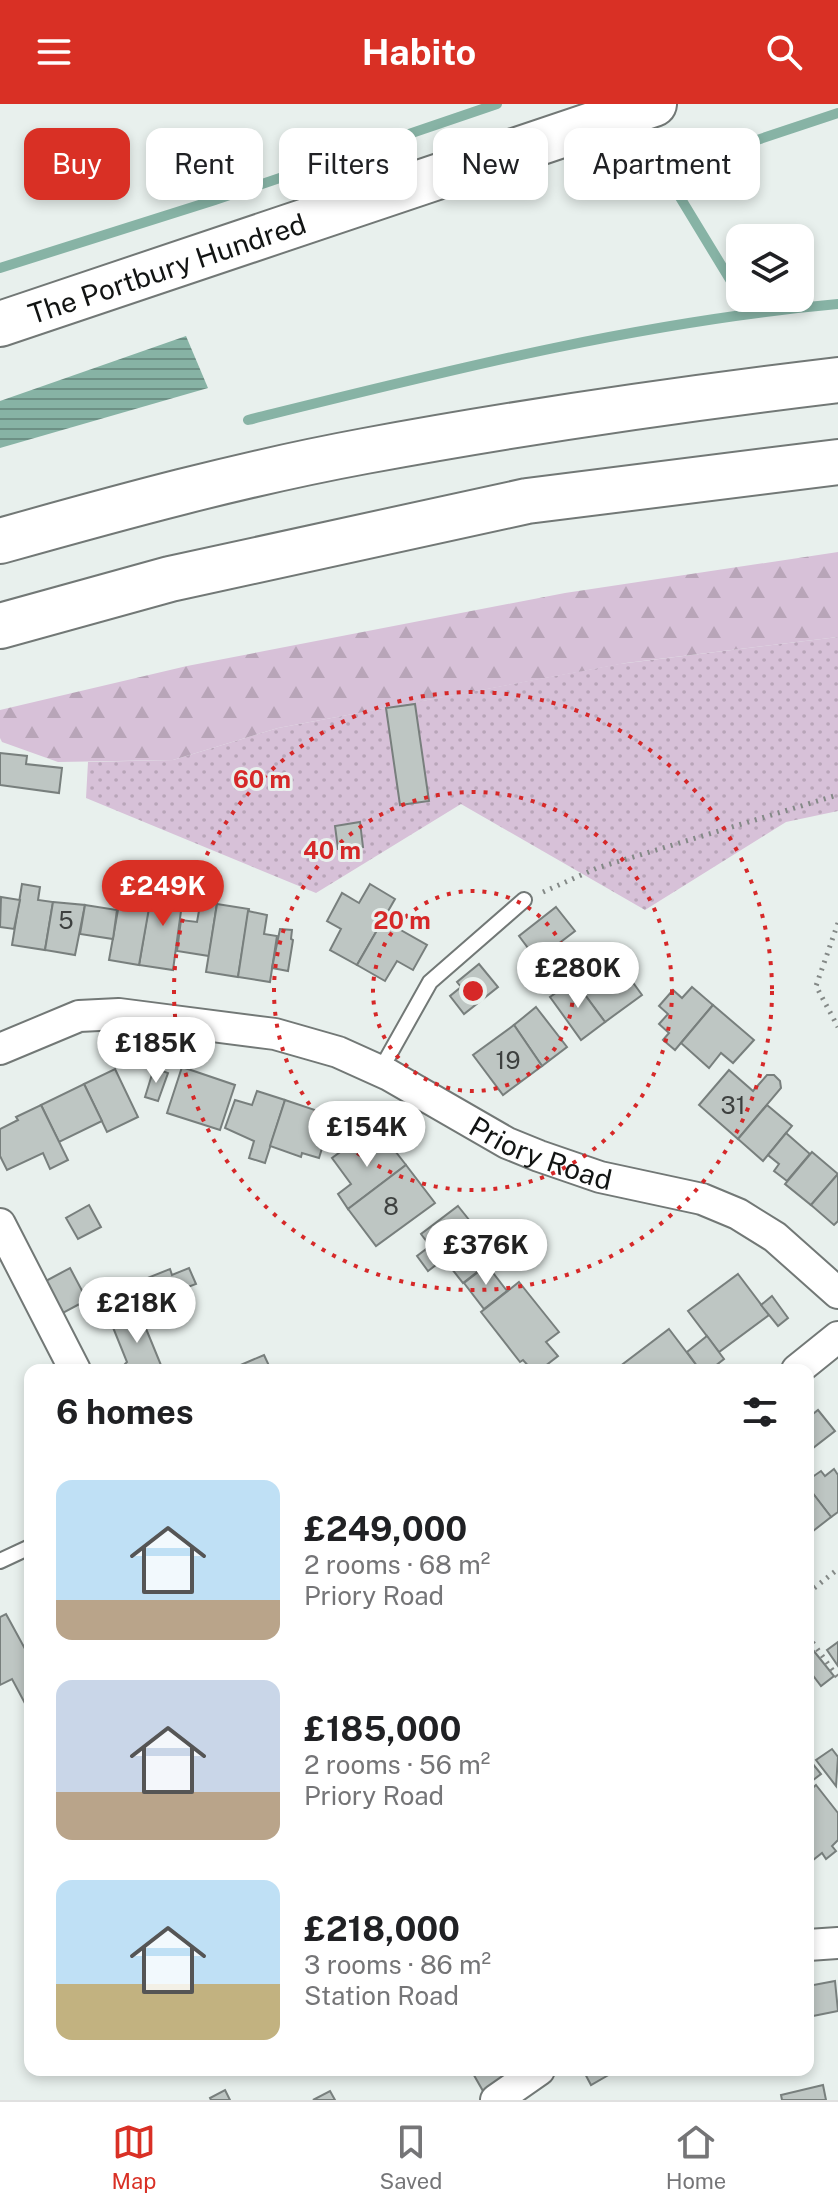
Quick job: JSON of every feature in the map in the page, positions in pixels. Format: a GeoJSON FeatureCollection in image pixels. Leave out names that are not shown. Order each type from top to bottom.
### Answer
{"type":"FeatureCollection","features":[{"type":"Feature","properties":{"kind":"main road","name":"The Portbury Hundred"},"geometry":{"type":"LineString","coordinates":[[0,324],[654,104]]}},
{"type":"Feature","properties":{"kind":"main road"},"geometry":{"type":"LineString","coordinates":[[0,541],[171,493],[363,451],[701,396],[838,380]]}},
{"type":"Feature","properties":{"kind":"main road"},"geometry":{"type":"LineString","coordinates":[[0,626],[170,579],[527,501],[838,462]]}},
{"type":"Feature","properties":{"kind":"street","name":"Priory Road"},"geometry":{"type":"LineString","coordinates":[[0,1049],[79,1016],[119,1014],[275,1034],[338,1052],[380,1071],[507,1143],[539,1156],[600,1177],[702,1199],[738,1214],[775,1237],[838,1293]]}},
{"type":"Feature","properties":{"kind":"street"},"geometry":{"type":"LineString","coordinates":[[0,1224],[72,1364]]}},
{"type":"Feature","properties":{"kind":"street"},"geometry":{"type":"LineString","coordinates":[[804,1364],[838,1337]]}},
{"type":"Feature","properties":{"kind":"street"},"geometry":{"type":"LineString","coordinates":[[814,1945],[838,1943]]}},
{"type":"Feature","properties":{"kind":"street"},"geometry":{"type":"LineString","coordinates":[[496,2100],[530,2076]]}},
{"type":"Feature","properties":{"kind":"lane"},"geometry":{"type":"LineString","coordinates":[[380,1071],[430,982],[524,900]]}},
{"type":"Feature","properties":{"kind":"lane"},"geometry":{"type":"LineString","coordinates":[[0,1561],[24,1550]]}},
{"type":"Feature","properties":{"kind":"path"},"geometry":{"type":"LineString","coordinates":[[524,900],[597,868],[819,800],[838,797]]}},
{"type":"Feature","properties":{"kind":"path"},"geometry":{"type":"LineString","coordinates":[[838,923],[816,986],[838,1027]]}},
{"type":"Feature","properties":{"kind":"path"},"geometry":{"type":"LineString","coordinates":[[814,1588],[838,1569]]}},
{"type":"Feature","properties":{"kind":"path"},"geometry":{"type":"LineString","coordinates":[[814,1644],[838,1678]]}},
{"type":"Feature","properties":{"kind":"green space"},"geometry":{"type":"Polygon","coordinates":[[[838,552],[838,637],[626,663],[278,728],[173,760],[58,762],[2,742],[0,738],[0,710],[187,666],[565,593],[838,552]]]}},
{"type":"Feature","properties":{"kind":"green space"},"geometry":{"type":"Polygon","coordinates":[[[838,637],[838,811],[786,822],[645,910],[461,804],[316,893],[86,798],[88,762],[173,760],[278,728],[619,664],[838,637]]]}},
{"type":"Feature","properties":{"kind":"shaded area"},"geometry":{"type":"Polygon","coordinates":[[[186,336],[208,388],[0,448],[0,401],[186,336]]]}},
{"type":"Feature","properties":{"kind":"building"},"geometry":{"type":"Polygon","coordinates":[[[415,704],[429,801],[400,805],[386,708],[415,704]]]}},
{"type":"Feature","properties":{"kind":"building"},"geometry":{"type":"Polygon","coordinates":[[[0,753],[27,756],[26,764],[62,768],[59,793],[0,785],[0,753]]]}},
{"type":"Feature","properties":{"kind":"building"},"geometry":{"type":"Polygon","coordinates":[[[360,822],[363,847],[338,849],[335,826],[360,822]]]}},
{"type":"Feature","properties":{"kind":"building"},"geometry":{"type":"Polygon","coordinates":[[[180,882],[184,889],[173,970],[139,965],[151,893],[165,895],[167,886],[180,882]]]}},
{"type":"Feature","properties":{"kind":"building"},"geometry":{"type":"Polygon","coordinates":[[[22,884],[40,887],[38,900],[53,902],[45,950],[12,945],[22,884]]]}},
{"type":"Feature","properties":{"kind":"building"},"geometry":{"type":"Polygon","coordinates":[[[370,884],[395,899],[357,965],[330,950],[341,929],[327,921],[342,893],[359,903],[370,884]]]}},
{"type":"Feature","properties":{"kind":"building"},"geometry":{"type":"Polygon","coordinates":[[[203,888],[219,890],[209,956],[177,951],[181,920],[197,922],[203,888]]]}},
{"type":"Feature","properties":{"kind":"building"},"geometry":{"type":"Polygon","coordinates":[[[121,893],[151,897],[139,965],[109,960],[121,893]]]}},
{"type":"Feature","properties":{"kind":"building"},"geometry":{"type":"Polygon","coordinates":[[[1,897],[20,900],[14,929],[0,927],[1,897]]]}},
{"type":"Feature","properties":{"kind":"building"},"geometry":{"type":"Polygon","coordinates":[[[53,902],[85,905],[75,955],[45,950],[53,902]]]}},
{"type":"Feature","properties":{"kind":"building"},"geometry":{"type":"Polygon","coordinates":[[[217,904],[249,909],[238,977],[206,972],[217,904]]]}},
{"type":"Feature","properties":{"kind":"building"},"geometry":{"type":"Polygon","coordinates":[[[85,905],[117,910],[113,939],[80,934],[85,905]]]}},
{"type":"Feature","properties":{"kind":"building"},"geometry":{"type":"Polygon","coordinates":[[[556,907],[575,931],[537,960],[519,936],[556,907]]]}},
{"type":"Feature","properties":{"kind":"building"},"geometry":{"type":"Polygon","coordinates":[[[248,911],[267,915],[264,934],[277,936],[270,982],[238,977],[248,911]]]}},
{"type":"Feature","properties":{"kind":"building"},"geometry":{"type":"Polygon","coordinates":[[[383,920],[427,945],[413,970],[397,961],[385,981],[357,965],[383,920]]]}},
{"type":"Feature","properties":{"kind":"building"},"geometry":{"type":"Polygon","coordinates":[[[280,929],[292,930],[288,971],[272,968],[280,929]]]}},
{"type":"Feature","properties":{"kind":"building"},"geometry":{"type":"Polygon","coordinates":[[[613,955],[642,995],[605,1022],[566,969],[580,958],[590,972],[613,955]]]}},
{"type":"Feature","properties":{"kind":"building"},"geometry":{"type":"Polygon","coordinates":[[[479,964],[498,987],[464,1014],[450,996],[461,987],[457,982],[479,964]]]}},
{"type":"Feature","properties":{"kind":"building"},"geometry":{"type":"Polygon","coordinates":[[[574,980],[605,1022],[581,1040],[550,997],[574,980]]]}},
{"type":"Feature","properties":{"kind":"building"},"geometry":{"type":"Polygon","coordinates":[[[692,987],[713,1005],[675,1050],[663,1040],[669,1033],[659,1024],[668,1014],[659,1006],[673,990],[682,998],[692,987]]]}},
{"type":"Feature","properties":{"kind":"building"},"geometry":{"type":"Polygon","coordinates":[[[713,1005],[754,1040],[733,1063],[721,1053],[709,1068],[681,1043],[713,1005]]]}},
{"type":"Feature","properties":{"kind":"building"},"geometry":{"type":"Polygon","coordinates":[[[536,1007],[567,1047],[542,1066],[514,1025],[536,1007]]]}},
{"type":"Feature","properties":{"kind":"building"},"geometry":{"type":"Polygon","coordinates":[[[514,1025],[542,1066],[503,1095],[473,1055],[514,1025]]]}},
{"type":"Feature","properties":{"kind":"building"},"geometry":{"type":"Polygon","coordinates":[[[182,1067],[235,1085],[220,1130],[167,1113],[182,1067]]]}},
{"type":"Feature","properties":{"kind":"building"},"geometry":{"type":"Polygon","coordinates":[[[154,1068],[168,1073],[158,1101],[145,1097],[154,1068]]]}},
{"type":"Feature","properties":{"kind":"building"},"geometry":{"type":"Polygon","coordinates":[[[115,1069],[138,1117],[107,1132],[84,1084],[115,1069]]]}},
{"type":"Feature","properties":{"kind":"building"},"geometry":{"type":"Polygon","coordinates":[[[729,1070],[753,1091],[767,1075],[774,1075],[780,1081],[781,1088],[738,1139],[699,1105],[729,1070]]]}},
{"type":"Feature","properties":{"kind":"building"},"geometry":{"type":"Polygon","coordinates":[[[84,1084],[102,1121],[59,1142],[41,1105],[84,1084]]]}},
{"type":"Feature","properties":{"kind":"building"},"geometry":{"type":"Polygon","coordinates":[[[257,1091],[285,1100],[265,1163],[249,1158],[254,1141],[225,1128],[235,1100],[252,1105],[257,1091]]]}},
{"type":"Feature","properties":{"kind":"building"},"geometry":{"type":"Polygon","coordinates":[[[285,1100],[318,1111],[313,1124],[328,1129],[319,1158],[302,1153],[301,1157],[270,1146],[285,1100]]]}},
{"type":"Feature","properties":{"kind":"building"},"geometry":{"type":"Polygon","coordinates":[[[41,1105],[68,1160],[50,1169],[43,1153],[7,1170],[0,1156],[0,1129],[41,1105]]]}},
{"type":"Feature","properties":{"kind":"building"},"geometry":{"type":"Polygon","coordinates":[[[767,1105],[792,1126],[763,1161],[738,1139],[767,1105]]]}},
{"type":"Feature","properties":{"kind":"building"},"geometry":{"type":"Polygon","coordinates":[[[786,1133],[810,1154],[787,1181],[774,1171],[779,1164],[768,1155],[786,1133]]]}},
{"type":"Feature","properties":{"kind":"building"},"geometry":{"type":"Polygon","coordinates":[[[385,1138],[406,1165],[348,1209],[338,1194],[351,1184],[332,1158],[354,1142],[363,1154],[385,1138]]]}},
{"type":"Feature","properties":{"kind":"building"},"geometry":{"type":"Polygon","coordinates":[[[812,1152],[838,1174],[811,1205],[785,1184],[812,1152]]]}},
{"type":"Feature","properties":{"kind":"building"},"geometry":{"type":"Polygon","coordinates":[[[406,1165],[435,1203],[376,1246],[348,1209],[406,1165]]]}},
{"type":"Feature","properties":{"kind":"building"},"geometry":{"type":"Polygon","coordinates":[[[838,1174],[838,1221],[834,1225],[811,1205],[838,1174]]]}},
{"type":"Feature","properties":{"kind":"building"},"geometry":{"type":"Polygon","coordinates":[[[89,1205],[101,1227],[78,1239],[66,1218],[89,1205]]]}},
{"type":"Feature","properties":{"kind":"building"},"geometry":{"type":"Polygon","coordinates":[[[458,1206],[498,1256],[463,1283],[444,1259],[428,1271],[417,1256],[430,1246],[421,1234],[458,1206]]]}},
{"type":"Feature","properties":{"kind":"building"},"geometry":{"type":"Polygon","coordinates":[[[487,1265],[507,1291],[484,1309],[464,1283],[487,1265]]]}},
{"type":"Feature","properties":{"kind":"building"},"geometry":{"type":"Polygon","coordinates":[[[70,1268],[87,1300],[61,1314],[44,1282],[70,1268]]]}},
{"type":"Feature","properties":{"kind":"building"},"geometry":{"type":"Polygon","coordinates":[[[189,1268],[196,1284],[177,1291],[179,1295],[163,1304],[112,1325],[100,1297],[170,1269],[172,1275],[189,1268]]]}},
{"type":"Feature","properties":{"kind":"building"},"geometry":{"type":"Polygon","coordinates":[[[738,1274],[769,1315],[719,1352],[688,1311],[738,1274]]]}},
{"type":"Feature","properties":{"kind":"building"},"geometry":{"type":"Polygon","coordinates":[[[519,1282],[559,1332],[546,1342],[558,1356],[548,1364],[520,1362],[481,1312],[519,1282]]]}},
{"type":"Feature","properties":{"kind":"building"},"geometry":{"type":"Polygon","coordinates":[[[772,1296],[788,1318],[778,1326],[761,1305],[772,1296]]]}},
{"type":"Feature","properties":{"kind":"building"},"geometry":{"type":"Polygon","coordinates":[[[140,1314],[161,1364],[125,1364],[127,1362],[112,1325],[140,1314]]]}},
{"type":"Feature","properties":{"kind":"building"},"geometry":{"type":"Polygon","coordinates":[[[669,1329],[695,1364],[623,1364],[669,1329]]]}},
{"type":"Feature","properties":{"kind":"building"},"geometry":{"type":"Polygon","coordinates":[[[707,1336],[724,1359],[718,1364],[696,1364],[687,1352],[707,1336]]]}},
{"type":"Feature","properties":{"kind":"building"},"geometry":{"type":"Polygon","coordinates":[[[264,1355],[268,1364],[243,1364],[264,1355]]]}},
{"type":"Feature","properties":{"kind":"building"},"geometry":{"type":"Polygon","coordinates":[[[818,1410],[835,1431],[814,1447],[814,1413],[818,1410]]]}},
{"type":"Feature","properties":{"kind":"building"},"geometry":{"type":"Polygon","coordinates":[[[834,1469],[838,1475],[838,1512],[831,1517],[814,1495],[814,1476],[821,1471],[825,1476],[834,1469]]]}},
{"type":"Feature","properties":{"kind":"building"},"geometry":{"type":"Polygon","coordinates":[[[814,1495],[831,1517],[814,1530],[814,1495]]]}},
{"type":"Feature","properties":{"kind":"building"},"geometry":{"type":"Polygon","coordinates":[[[6,1614],[24,1647],[24,1702],[12,1679],[0,1685],[0,1617],[6,1614]]]}},
{"type":"Feature","properties":{"kind":"building"},"geometry":{"type":"Polygon","coordinates":[[[838,1642],[838,1666],[827,1650],[838,1642]]]}},
{"type":"Feature","properties":{"kind":"building"},"geometry":{"type":"Polygon","coordinates":[[[814,1651],[834,1676],[821,1686],[814,1677],[814,1651]]]}},
{"type":"Feature","properties":{"kind":"building"},"geometry":{"type":"Polygon","coordinates":[[[832,1749],[838,1757],[836,1786],[816,1760],[832,1749]]]}},
{"type":"Feature","properties":{"kind":"building"},"geometry":{"type":"Polygon","coordinates":[[[814,1765],[821,1774],[814,1779],[814,1765]]]}},
{"type":"Feature","properties":{"kind":"building"},"geometry":{"type":"Polygon","coordinates":[[[816,1785],[838,1813],[838,1840],[832,1846],[836,1851],[826,1859],[822,1853],[814,1859],[816,1785]]]}},
{"type":"Feature","properties":{"kind":"building"},"geometry":{"type":"Polygon","coordinates":[[[835,1981],[838,2011],[814,2016],[814,1985],[835,1981]]]}},
{"type":"Feature","properties":{"kind":"building"},"geometry":{"type":"Polygon","coordinates":[[[474,2076],[508,2076],[483,2091],[474,2076]]]}},
{"type":"Feature","properties":{"kind":"building"},"geometry":{"type":"Polygon","coordinates":[[[586,2076],[607,2076],[591,2085],[586,2076]]]}},
{"type":"Feature","properties":{"kind":"building"},"geometry":{"type":"Polygon","coordinates":[[[823,2085],[826,2100],[782,2100],[781,2095],[823,2085]]]}},
{"type":"Feature","properties":{"kind":"building"},"geometry":{"type":"Polygon","coordinates":[[[225,2090],[230,2100],[211,2100],[210,2098],[225,2090]]]}},
{"type":"Feature","properties":{"kind":"building"},"geometry":{"type":"Polygon","coordinates":[[[330,2091],[335,2100],[313,2100],[330,2091]]]}},
{"type":"Feature","properties":{"kind":"waterway"},"geometry":{"type":"LineString","coordinates":[[0,268],[215,200],[497,104]]}},
{"type":"Feature","properties":{"kind":"waterway"},"geometry":{"type":"LineString","coordinates":[[726,273],[664,171],[838,113]]}},
{"type":"Feature","properties":{"kind":"waterway"},"geometry":{"type":"LineString","coordinates":[[248,420],[467,367],[615,336],[763,312],[838,304]]}}]}
